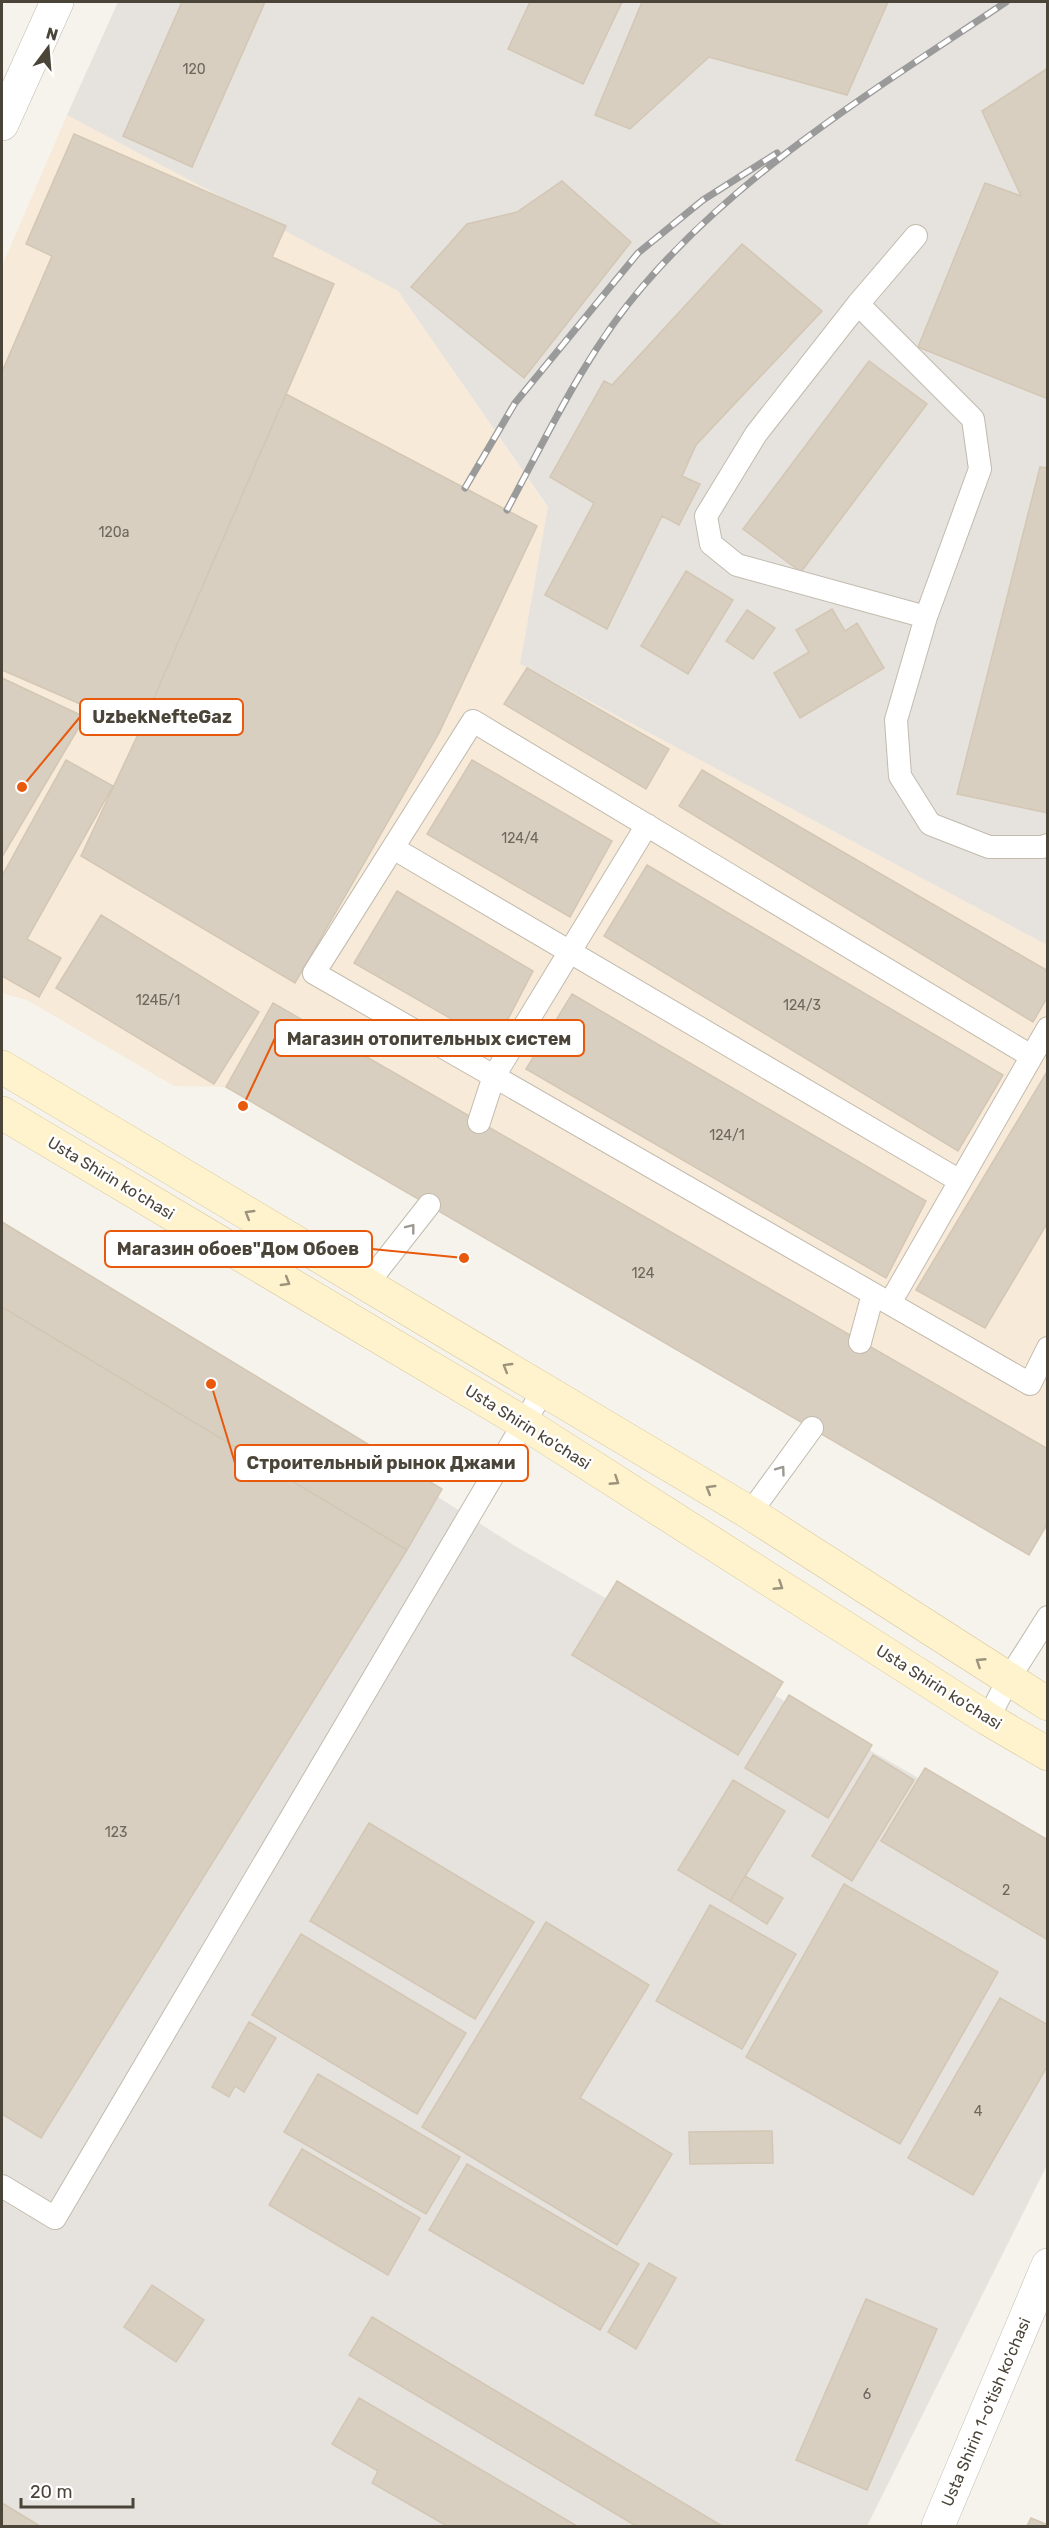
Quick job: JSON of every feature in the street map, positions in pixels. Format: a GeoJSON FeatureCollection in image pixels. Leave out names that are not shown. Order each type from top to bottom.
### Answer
{"type":"FeatureCollection","features":[{"type":"Feature","properties":{"kind":"main road"},"geometry":{"type":"LineString","coordinates":[[2,1067],[750,1513],[1047,1704]]}},
{"type":"Feature","properties":{"kind":"main road","name":"Usta Shirin ko'chasi"},"geometry":{"type":"LineString","coordinates":[[2,1113],[524,1423],[988,1719],[1047,1754]]}},
{"type":"Feature","properties":{"kind":"street"},"geometry":{"type":"LineString","coordinates":[[2,124],[57,2]]}},
{"type":"Feature","properties":{"kind":"street","name":"Usta Shirin 1-o'tish ko'chasi"},"geometry":{"type":"LineString","coordinates":[[938,2526],[1047,2265]]}},
{"type":"Feature","properties":{"kind":"lane"},"geometry":{"type":"LineString","coordinates":[[916,236],[858,304],[750,443],[706,516],[711,544],[737,565],[926,617]]}},
{"type":"Feature","properties":{"kind":"lane"},"geometry":{"type":"LineString","coordinates":[[858,304],[973,419],[980,469],[926,617],[896,720],[900,776],[930,824],[989,847],[1042,847],[1047,845]]}},
{"type":"Feature","properties":{"kind":"lane"},"geometry":{"type":"LineString","coordinates":[[1031,1056],[473,721],[314,973],[1038,1387],[1047,1348]]}},
{"type":"Feature","properties":{"kind":"lane"},"geometry":{"type":"LineString","coordinates":[[479,1122],[494,1076],[647,825]]}},
{"type":"Feature","properties":{"kind":"lane"},"geometry":{"type":"LineString","coordinates":[[393,848],[960,1181]]}},
{"type":"Feature","properties":{"kind":"lane"},"geometry":{"type":"LineString","coordinates":[[860,1342],[882,1298],[960,1181],[1047,1028]]}},
{"type":"Feature","properties":{"kind":"lane"},"geometry":{"type":"LineString","coordinates":[[367,1284],[429,1205]]}},
{"type":"Feature","properties":{"kind":"lane"},"geometry":{"type":"LineString","coordinates":[[2,2186],[55,2218],[544,1389]]}},
{"type":"Feature","properties":{"kind":"lane"},"geometry":{"type":"LineString","coordinates":[[750,1513],[812,1428]]}},
{"type":"Feature","properties":{"kind":"lane"},"geometry":{"type":"LineString","coordinates":[[988,1719],[1008,1680],[1047,1617]]}},
{"type":"Feature","properties":{"kind":"shaded area"},"geometry":{"type":"Polygon","coordinates":[[[118,2],[1047,2],[1047,945],[520,664],[548,507],[398,291],[67,115],[118,2]]]}},
{"type":"Feature","properties":{"kind":"shaded area"},"geometry":{"type":"Polygon","coordinates":[[[67,115],[398,291],[548,508],[520,664],[1047,945],[1047,1523],[790,1416],[226,1087],[174,1086],[27,1000],[2,993],[2,266],[67,115]]]}},
{"type":"Feature","properties":{"kind":"shaded area"},"geometry":{"type":"Polygon","coordinates":[[[2,1307],[407,1550],[438,1497],[515,1546],[1047,1852],[1047,2165],[867,2526],[2,2526],[2,1307]]]}},
{"type":"Feature","properties":{"kind":"building"},"geometry":{"type":"Polygon","coordinates":[[[182,2],[265,2],[192,167],[123,136],[182,2]]]}},
{"type":"Feature","properties":{"kind":"building"},"geometry":{"type":"Polygon","coordinates":[[[530,2],[622,2],[583,84],[508,49],[530,2]]]}},
{"type":"Feature","properties":{"kind":"building"},"geometry":{"type":"Polygon","coordinates":[[[642,2],[888,2],[847,95],[709,57],[630,129],[595,115],[642,2]]]}},
{"type":"Feature","properties":{"kind":"building"},"geometry":{"type":"Polygon","coordinates":[[[1048,68],[1048,399],[918,347],[985,183],[1021,196],[982,111],[1048,68]]]}},
{"type":"Feature","properties":{"kind":"building"},"geometry":{"type":"Polygon","coordinates":[[[74,134],[286,226],[272,257],[334,284],[140,730],[2,670],[2,372],[52,256],[26,244],[74,134]]]}},
{"type":"Feature","properties":{"kind":"building"},"geometry":{"type":"Polygon","coordinates":[[[562,181],[631,242],[524,378],[411,287],[467,224],[517,212],[562,181]]]}},
{"type":"Feature","properties":{"kind":"building"},"geometry":{"type":"Polygon","coordinates":[[[742,244],[822,311],[696,445],[682,476],[700,484],[679,525],[662,516],[607,629],[545,595],[594,503],[550,477],[604,381],[612,385],[742,244]]]}},
{"type":"Feature","properties":{"kind":"building"},"geometry":{"type":"Polygon","coordinates":[[[869,361],[927,404],[801,572],[743,529],[869,361]]]}},
{"type":"Feature","properties":{"kind":"building"},"geometry":{"type":"Polygon","coordinates":[[[286,394],[537,526],[439,733],[295,983],[81,856],[140,730],[286,394]]]}},
{"type":"Feature","properties":{"kind":"building"},"geometry":{"type":"Polygon","coordinates":[[[1040,467],[1048,468],[1048,813],[957,794],[1040,467]]]}},
{"type":"Feature","properties":{"kind":"building"},"geometry":{"type":"Polygon","coordinates":[[[686,571],[733,600],[688,674],[641,646],[686,571]]]}},
{"type":"Feature","properties":{"kind":"building"},"geometry":{"type":"Polygon","coordinates":[[[832,609],[845,631],[857,623],[884,668],[800,718],[774,673],[809,652],[796,630],[832,609]]]}},
{"type":"Feature","properties":{"kind":"building"},"geometry":{"type":"Polygon","coordinates":[[[747,610],[775,628],[753,659],[726,641],[747,610]]]}},
{"type":"Feature","properties":{"kind":"building"},"geometry":{"type":"Polygon","coordinates":[[[527,668],[669,749],[646,789],[504,704],[527,668]]]}},
{"type":"Feature","properties":{"kind":"building"},"geometry":{"type":"Polygon","coordinates":[[[2,678],[85,717],[2,857],[2,678]]]}},
{"type":"Feature","properties":{"kind":"building"},"geometry":{"type":"Polygon","coordinates":[[[66,760],[113,786],[27,939],[61,958],[39,997],[2,976],[2,876],[66,760]]]}},
{"type":"Feature","properties":{"kind":"building"},"geometry":{"type":"Polygon","coordinates":[[[472,760],[612,841],[570,917],[427,834],[472,760]]]}},
{"type":"Feature","properties":{"kind":"building"},"geometry":{"type":"Polygon","coordinates":[[[702,770],[1048,971],[1048,996],[1033,1022],[679,806],[702,770]]]}},
{"type":"Feature","properties":{"kind":"building"},"geometry":{"type":"Polygon","coordinates":[[[647,865],[1003,1075],[958,1151],[604,936],[647,865]]]}},
{"type":"Feature","properties":{"kind":"building"},"geometry":{"type":"Polygon","coordinates":[[[397,891],[533,971],[495,1044],[354,963],[397,891]]]}},
{"type":"Feature","properties":{"kind":"building"},"geometry":{"type":"Polygon","coordinates":[[[101,915],[259,1012],[214,1084],[56,988],[101,915]]]}},
{"type":"Feature","properties":{"kind":"building"},"geometry":{"type":"Polygon","coordinates":[[[572,994],[926,1201],[886,1278],[526,1069],[572,994]]]}},
{"type":"Feature","properties":{"kind":"building"},"geometry":{"type":"Polygon","coordinates":[[[273,1003],[1048,1449],[1048,1523],[1029,1555],[226,1087],[273,1003]]]}},
{"type":"Feature","properties":{"kind":"building"},"geometry":{"type":"Polygon","coordinates":[[[1048,1070],[1048,1222],[985,1328],[916,1290],[1048,1070]]]}},
{"type":"Feature","properties":{"kind":"building"},"geometry":{"type":"Polygon","coordinates":[[[2,1222],[442,1489],[407,1550],[2,1307],[2,1222]]]}},
{"type":"Feature","properties":{"kind":"building"},"geometry":{"type":"Polygon","coordinates":[[[2,1307],[407,1550],[41,2138],[2,2114],[2,1307]]]}},
{"type":"Feature","properties":{"kind":"building"},"geometry":{"type":"Polygon","coordinates":[[[617,1581],[783,1682],[738,1755],[572,1655],[617,1581]]]}},
{"type":"Feature","properties":{"kind":"building"},"geometry":{"type":"Polygon","coordinates":[[[789,1695],[872,1745],[828,1818],[745,1768],[789,1695]]]}},
{"type":"Feature","properties":{"kind":"building"},"geometry":{"type":"Polygon","coordinates":[[[873,1755],[914,1780],[852,1881],[812,1856],[873,1755]]]}},
{"type":"Feature","properties":{"kind":"building"},"geometry":{"type":"Polygon","coordinates":[[[925,1768],[1048,1840],[1048,1940],[881,1841],[925,1768]]]}},
{"type":"Feature","properties":{"kind":"building"},"geometry":{"type":"Polygon","coordinates":[[[733,1780],[785,1811],[730,1901],[678,1870],[733,1780]]]}},
{"type":"Feature","properties":{"kind":"building"},"geometry":{"type":"Polygon","coordinates":[[[369,1823],[534,1922],[475,2019],[310,1921],[369,1823]]]}},
{"type":"Feature","properties":{"kind":"building"},"geometry":{"type":"Polygon","coordinates":[[[745,1876],[783,1898],[767,1924],[730,1901],[745,1876]]]}},
{"type":"Feature","properties":{"kind":"building"},"geometry":{"type":"Polygon","coordinates":[[[844,1884],[998,1972],[900,2144],[746,2057],[844,1884]]]}},
{"type":"Feature","properties":{"kind":"building"},"geometry":{"type":"Polygon","coordinates":[[[710,1905],[796,1954],[742,2049],[656,2001],[710,1905]]]}},
{"type":"Feature","properties":{"kind":"building"},"geometry":{"type":"Polygon","coordinates":[[[546,1922],[649,1985],[580,2098],[672,2154],[617,2245],[422,2127],[546,1922]]]}},
{"type":"Feature","properties":{"kind":"building"},"geometry":{"type":"Polygon","coordinates":[[[301,1934],[466,2033],[417,2114],[252,2015],[301,1934]]]}},
{"type":"Feature","properties":{"kind":"building"},"geometry":{"type":"Polygon","coordinates":[[[1000,1998],[1048,2025],[1048,2065],[973,2195],[908,2158],[1000,1998]]]}},
{"type":"Feature","properties":{"kind":"building"},"geometry":{"type":"Polygon","coordinates":[[[249,2022],[276,2038],[244,2092],[235,2086],[229,2097],[212,2087],[249,2022]]]}},
{"type":"Feature","properties":{"kind":"building"},"geometry":{"type":"Polygon","coordinates":[[[318,2074],[460,2157],[426,2214],[284,2132],[318,2074]]]}},
{"type":"Feature","properties":{"kind":"building"},"geometry":{"type":"Polygon","coordinates":[[[772,2131],[773,2163],[690,2164],[689,2132],[772,2131]]]}},
{"type":"Feature","properties":{"kind":"building"},"geometry":{"type":"Polygon","coordinates":[[[302,2149],[420,2218],[388,2275],[269,2205],[302,2149]]]}},
{"type":"Feature","properties":{"kind":"building"},"geometry":{"type":"Polygon","coordinates":[[[467,2164],[639,2264],[600,2330],[429,2230],[467,2164]]]}},
{"type":"Feature","properties":{"kind":"building"},"geometry":{"type":"Polygon","coordinates":[[[649,2263],[676,2278],[636,2349],[608,2332],[649,2263]]]}},
{"type":"Feature","properties":{"kind":"building"},"geometry":{"type":"Polygon","coordinates":[[[152,2285],[204,2320],[176,2362],[124,2327],[152,2285]]]}},
{"type":"Feature","properties":{"kind":"building"},"geometry":{"type":"Polygon","coordinates":[[[866,2299],[937,2329],[867,2490],[796,2460],[866,2299]]]}},
{"type":"Feature","properties":{"kind":"building"},"geometry":{"type":"Polygon","coordinates":[[[372,2317],[722,2526],[636,2526],[349,2355],[372,2317]]]}},
{"type":"Feature","properties":{"kind":"building"},"geometry":{"type":"Polygon","coordinates":[[[359,2398],[577,2526],[447,2526],[372,2483],[378,2471],[332,2444],[359,2398]]]}},
{"type":"Feature","properties":{"kind":"building"},"geometry":{"type":"Polygon","coordinates":[[[2,2503],[40,2526],[2,2526],[2,2503]]]}},
{"type":"Feature","properties":{"kind":"building"},"geometry":{"type":"Polygon","coordinates":[[[1031,2518],[1048,2525],[1048,2526],[1027,2526],[1031,2518]]]}},
{"type":"Feature","properties":{"kind":"railway"},"geometry":{"type":"LineString","coordinates":[[507,510],[569,394],[603,338],[643,286],[682,244],[724,204],[814,132],[1006,2]]}},
{"type":"Feature","properties":{"kind":"railway"},"geometry":{"type":"LineString","coordinates":[[465,488],[515,403],[638,253],[703,200],[777,153]]}},
{"type":"Feature","properties":{"kind":"place","name":"UzbekNefteGaz"},"geometry":{"type":"Point","coordinates":[22,787]}},
{"type":"Feature","properties":{"kind":"place","name":"Магазин отопительных систем"},"geometry":{"type":"Point","coordinates":[243,1106]}},
{"type":"Feature","properties":{"kind":"place","name":"Магазин обоев\"Дом Обоев"},"geometry":{"type":"Point","coordinates":[464,1258]}},
{"type":"Feature","properties":{"kind":"place","name":"Строительный рынок Джами"},"geometry":{"type":"Point","coordinates":[211,1384]}}]}
